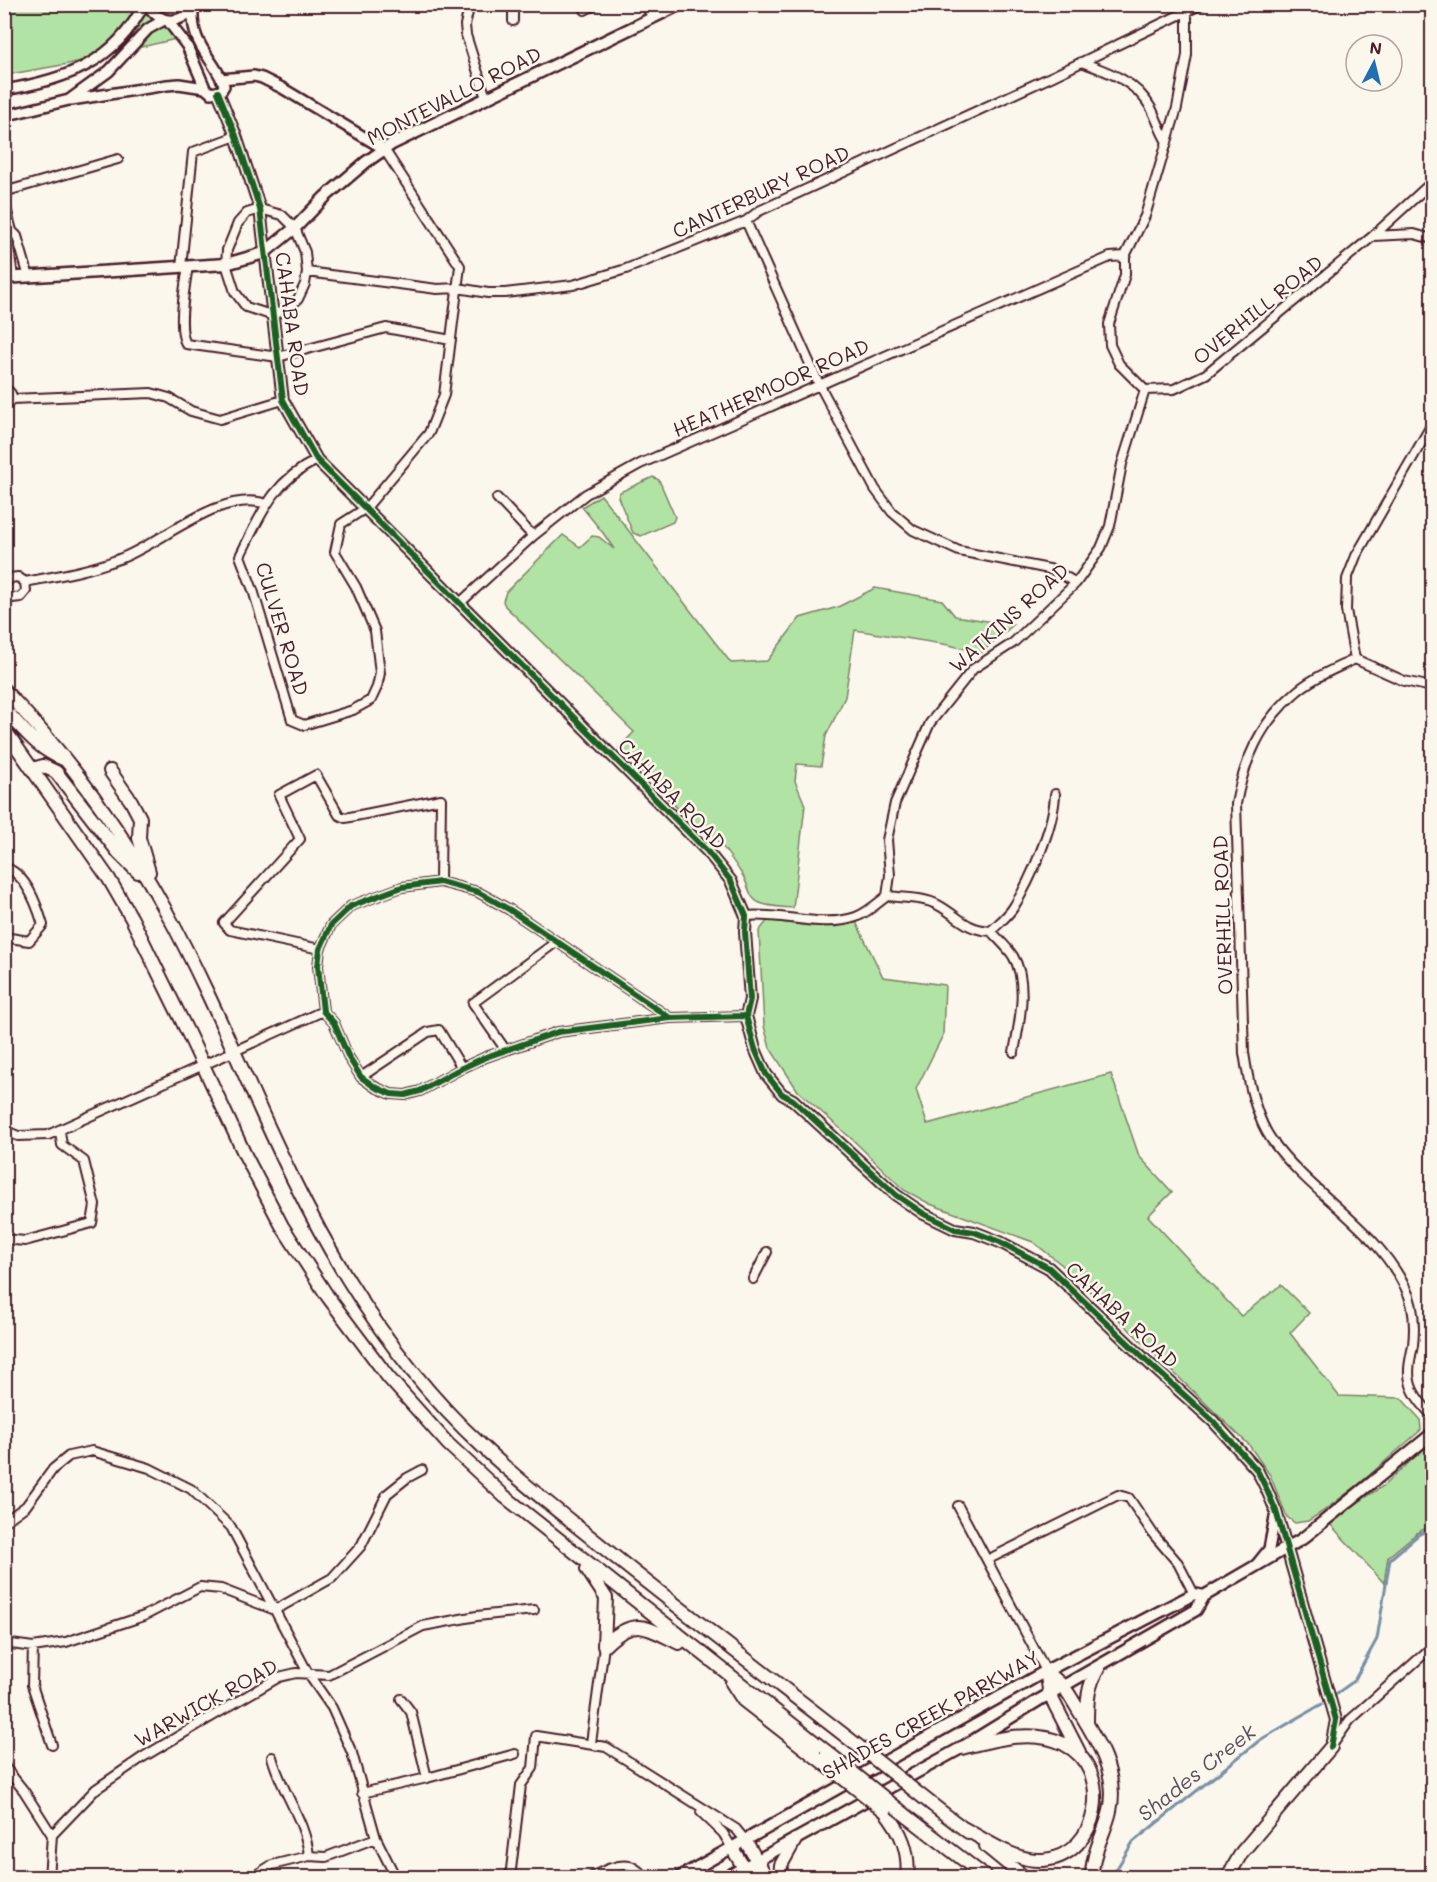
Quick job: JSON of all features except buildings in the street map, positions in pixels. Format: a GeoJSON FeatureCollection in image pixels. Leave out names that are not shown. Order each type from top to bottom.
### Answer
{"type":"FeatureCollection","features":[{"type":"Feature","properties":{"kind":"highway"},"geometry":{"type":"LineString","coordinates":[[4,690],[64,759],[109,818],[152,887],[203,987],[292,1181],[349,1281],[420,1380],[480,1444],[551,1506],[1025,1878]]}},
{"type":"Feature","properties":{"kind":"highway"},"geometry":{"type":"LineString","coordinates":[[4,708],[36,743],[48,753],[64,759]]}},
{"type":"Feature","properties":{"kind":"highway"},"geometry":{"type":"LineString","coordinates":[[4,729],[109,879],[132,919],[245,1155],[282,1226],[328,1297],[388,1377],[426,1421],[471,1466],[504,1496],[724,1672],[743,1700],[908,1817],[987,1878]]}},
{"type":"Feature","properties":{"kind":"highway"},"geometry":{"type":"LineString","coordinates":[[33,769],[43,766],[56,772],[120,853],[152,887]]}},
{"type":"Feature","properties":{"kind":"highway"},"geometry":{"type":"LineString","coordinates":[[110,771],[140,818],[139,838],[152,887]]}},
{"type":"Feature","properties":{"kind":"highway"},"geometry":{"type":"LineString","coordinates":[[579,1557],[606,1598],[604,1646]]}},
{"type":"Feature","properties":{"kind":"highway"},"geometry":{"type":"LineString","coordinates":[[604,1646],[626,1628],[636,1626],[646,1627],[699,1652]]}},
{"type":"Feature","properties":{"kind":"highway"},"geometry":{"type":"LineString","coordinates":[[1087,1725],[1089,1688],[1091,1679],[1099,1667]]}},
{"type":"Feature","properties":{"kind":"highway"},"geometry":{"type":"LineString","coordinates":[[963,1828],[1026,1859],[1043,1860],[1070,1851],[1089,1829],[1095,1812],[1094,1783],[1050,1695],[1046,1671]]}},
{"type":"Feature","properties":{"kind":"highway"},"geometry":{"type":"LineString","coordinates":[[1046,1671],[1064,1687],[1107,1763],[1113,1790],[1110,1811],[1098,1847],[1092,1878]]}},
{"type":"Feature","properties":{"kind":"highway"},"geometry":{"type":"LineString","coordinates":[[961,1748],[1005,1737],[1040,1737],[1064,1743],[1082,1757]]}},
{"type":"Feature","properties":{"kind":"highway"},"geometry":{"type":"LineString","coordinates":[[1227,1878],[1242,1852],[1331,1747]]}},
{"type":"Feature","properties":{"kind":"highway"},"geometry":{"type":"LineString","coordinates":[[822,1755],[885,1811],[902,1835],[908,1865],[907,1878]]}},
{"type":"Feature","properties":{"kind":"highway"},"geometry":{"type":"LineString","coordinates":[[746,1840],[767,1878]]}},
{"type":"Feature","properties":{"kind":"highway"},"geometry":{"type":"LineString","coordinates":[[780,1878],[781,1865],[795,1840]]}},
{"type":"Feature","properties":{"kind":"highway"},"geometry":{"type":"LineString","coordinates":[[732,1848],[747,1872]]}},
{"type":"Feature","properties":{"kind":"main road","name":"MONTEVALLO ROAD"},"geometry":{"type":"LineString","coordinates":[[264,253],[296,228],[325,197],[384,149],[681,4]]}},
{"type":"Feature","properties":{"kind":"main road"},"geometry":{"type":"LineString","coordinates":[[9,277],[226,264],[264,253]]}},
{"type":"Feature","properties":{"kind":"main road","name":"SHADES CREEK PARKWAY"},"geometry":{"type":"LineString","coordinates":[[678,1878],[1046,1671],[1255,1567],[1302,1539],[1432,1434]]}},
{"type":"Feature","properties":{"kind":"main road","name":"SHADES CREEK PARKWAY"},"geometry":{"type":"LineString","coordinates":[[726,1878],[747,1872],[756,1860],[961,1748],[1196,1610],[1199,1595]]}},
{"type":"Feature","properties":{"kind":"street"},"geometry":{"type":"LineString","coordinates":[[4,90],[54,81],[90,64],[127,33],[146,4],[154,14],[166,20],[187,46],[205,88],[211,93],[218,92],[224,86],[193,30],[193,6]]}},
{"type":"Feature","properties":{"kind":"street"},"geometry":{"type":"LineString","coordinates":[[470,4],[465,25],[466,35],[486,98]]}},
{"type":"Feature","properties":{"kind":"street"},"geometry":{"type":"LineString","coordinates":[[513,4],[513,21]]}},
{"type":"Feature","properties":{"kind":"street"},"geometry":{"type":"LineString","coordinates":[[585,9],[597,4]]}},
{"type":"Feature","properties":{"kind":"street"},"geometry":{"type":"LineString","coordinates":[[645,4],[653,18]]}},
{"type":"Feature","properties":{"kind":"street","name":"CANTERBURY ROAD"},"geometry":{"type":"LineString","coordinates":[[307,272],[437,289],[458,288],[499,293],[573,285],[626,270],[746,221],[759,211],[1081,62],[1187,9],[1202,4]]}},
{"type":"Feature","properties":{"kind":"street"},"geometry":{"type":"LineString","coordinates":[[69,100],[109,71],[148,29],[166,20],[181,19],[193,6]]}},
{"type":"Feature","properties":{"kind":"street"},"geometry":{"type":"LineString","coordinates":[[1145,390],[1119,364],[1110,345],[1109,324],[1125,275],[1125,256],[1145,216],[1179,100],[1187,55],[1187,9]]}},
{"type":"Feature","properties":{"kind":"street"},"geometry":{"type":"LineString","coordinates":[[1081,62],[1129,82],[1141,93],[1151,108],[1161,134],[1167,142]]}},
{"type":"Feature","properties":{"kind":"street","name":"CULVER ROAD"},"geometry":{"type":"LineString","coordinates":[[221,79],[254,76],[262,78],[384,149],[460,266],[444,395],[429,433],[366,508],[341,524],[335,552],[356,587],[375,631],[380,673],[377,687],[370,700],[353,710],[304,724],[292,720],[253,590],[240,556],[267,504]]}},
{"type":"Feature","properties":{"kind":"street"},"geometry":{"type":"LineString","coordinates":[[4,116],[69,100],[167,85],[179,84],[205,88]]}},
{"type":"Feature","properties":{"kind":"street","name":"CAHABA ROAD"},"geometry":{"type":"LineString","coordinates":[[218,92],[236,136],[260,209],[283,400],[317,460],[707,851],[731,881],[746,916],[750,999],[746,1016],[755,1049],[766,1074],[782,1094],[793,1100],[896,1195],[924,1214],[955,1228],[974,1232],[1000,1242],[1049,1268],[1152,1366],[1213,1420],[1257,1470],[1276,1512],[1336,1720],[1331,1747]]}},
{"type":"Feature","properties":{"kind":"street"},"geometry":{"type":"LineString","coordinates":[[236,136],[194,152],[185,266],[182,326],[184,342],[278,357],[386,328],[451,340]]}},
{"type":"Feature","properties":{"kind":"street"},"geometry":{"type":"LineString","coordinates":[[4,192],[118,159]]}},
{"type":"Feature","properties":{"kind":"street","name":"OVERHILL ROAD"},"geometry":{"type":"LineString","coordinates":[[1145,390],[1174,389],[1206,374],[1373,236],[1432,182]]}},
{"type":"Feature","properties":{"kind":"street"},"geometry":{"type":"LineString","coordinates":[[4,200],[12,231],[17,236],[29,277]]}},
{"type":"Feature","properties":{"kind":"street"},"geometry":{"type":"LineString","coordinates":[[260,209],[282,215],[296,228],[304,252],[307,272],[305,284],[298,298],[286,310],[271,315],[246,307],[235,292],[226,264],[227,250],[238,223],[248,213],[260,209]]}},
{"type":"Feature","properties":{"kind":"street"},"geometry":{"type":"LineString","coordinates":[[746,221],[819,384],[875,489],[892,512],[913,530],[959,551],[1054,570],[1076,584]]}},
{"type":"Feature","properties":{"kind":"street"},"geometry":{"type":"LineString","coordinates":[[9,277],[8,240],[12,231]]}},
{"type":"Feature","properties":{"kind":"street"},"geometry":{"type":"LineString","coordinates":[[1373,236],[1414,234],[1432,239]]}},
{"type":"Feature","properties":{"kind":"street","name":"HEATHERMOOR ROAD"},"geometry":{"type":"LineString","coordinates":[[461,603],[533,536],[586,494],[640,464],[1110,257],[1125,256]]}},
{"type":"Feature","properties":{"kind":"street"},"geometry":{"type":"LineString","coordinates":[[4,389],[11,394],[12,399],[9,404],[4,405]]}},
{"type":"Feature","properties":{"kind":"street","name":"WATKINS ROAD"},"geometry":{"type":"LineString","coordinates":[[887,896],[890,875],[887,840],[895,803],[930,723],[973,669],[1013,643],[1076,584],[1101,548],[1110,526],[1122,464],[1145,390]]}},
{"type":"Feature","properties":{"kind":"street"},"geometry":{"type":"LineString","coordinates":[[12,399],[151,393],[169,398],[191,411],[220,418],[283,400]]}},
{"type":"Feature","properties":{"kind":"street"},"geometry":{"type":"LineString","coordinates":[[1432,424],[1356,556],[1347,579],[1346,610],[1355,659],[1404,681],[1432,687]]}},
{"type":"Feature","properties":{"kind":"street"},"geometry":{"type":"LineString","coordinates":[[25,582],[80,572],[122,558],[182,524],[223,506],[254,500],[267,504],[280,485],[301,467],[317,460]]}},
{"type":"Feature","properties":{"kind":"street"},"geometry":{"type":"LineString","coordinates":[[497,498],[533,536]]}},
{"type":"Feature","properties":{"kind":"street","name":"OVERHILL ROAD"},"geometry":{"type":"LineString","coordinates":[[1355,659],[1295,693],[1271,718],[1251,749],[1242,774],[1236,806],[1244,1053],[1250,1091],[1270,1137],[1288,1160],[1375,1242],[1406,1288],[1413,1313],[1413,1343],[1408,1372],[1410,1384],[1432,1415]]}},
{"type":"Feature","properties":{"kind":"street"},"geometry":{"type":"LineString","coordinates":[[320,949],[230,930],[224,923],[300,839],[279,795],[316,775],[339,815],[345,818],[441,799],[440,882]]}},
{"type":"Feature","properties":{"kind":"street"},"geometry":{"type":"LineString","coordinates":[[991,931],[1012,910],[1031,876],[1055,810],[1055,794]]}},
{"type":"Feature","properties":{"kind":"street"},"geometry":{"type":"LineString","coordinates":[[4,867],[18,874],[39,910],[43,925],[29,941],[4,937]]}},
{"type":"Feature","properties":{"kind":"street"},"geometry":{"type":"LineString","coordinates":[[669,1018],[510,910],[478,892],[440,882],[402,887],[351,906],[331,925],[320,949],[318,966],[323,1011],[334,1023],[349,1058],[362,1077],[375,1088],[391,1094],[405,1095],[420,1091],[462,1068],[505,1049],[558,1032],[669,1018],[746,1016]]}},
{"type":"Feature","properties":{"kind":"street"},"geometry":{"type":"LineString","coordinates":[[746,916],[759,914],[830,921],[859,916],[887,896],[926,900],[937,904],[975,930],[991,931],[1013,956],[1020,972],[1022,1006],[1014,1052]]}},
{"type":"Feature","properties":{"kind":"street"},"geometry":{"type":"LineString","coordinates":[[505,1049],[473,1003],[556,942]]}},
{"type":"Feature","properties":{"kind":"street"},"geometry":{"type":"LineString","coordinates":[[4,1130],[18,1136],[48,1135],[60,1131],[323,1011]]}},
{"type":"Feature","properties":{"kind":"street"},"geometry":{"type":"LineString","coordinates":[[362,1077],[428,1032],[439,1030],[462,1068]]}},
{"type":"Feature","properties":{"kind":"street"},"geometry":{"type":"LineString","coordinates":[[4,1239],[25,1241],[92,1223],[95,1205],[84,1161],[62,1145],[60,1131]]}},
{"type":"Feature","properties":{"kind":"street"},"geometry":{"type":"LineString","coordinates":[[753,1279],[767,1252]]}},
{"type":"Feature","properties":{"kind":"street"},"geometry":{"type":"LineString","coordinates":[[4,1522],[26,1506],[53,1469],[69,1456],[92,1451],[149,1468],[191,1489],[231,1527],[309,1675],[332,1708],[352,1753],[376,1838],[396,1878]]}},
{"type":"Feature","properties":{"kind":"street"},"geometry":{"type":"LineString","coordinates":[[275,1610],[332,1578],[361,1546],[387,1494],[407,1478],[422,1470]]}},
{"type":"Feature","properties":{"kind":"street"},"geometry":{"type":"LineString","coordinates":[[987,1560],[1118,1495],[1129,1498],[1199,1595]]}},
{"type":"Feature","properties":{"kind":"street"},"geometry":{"type":"LineString","coordinates":[[958,1506],[1046,1671]]}},
{"type":"Feature","properties":{"kind":"street"},"geometry":{"type":"LineString","coordinates":[[1255,1567],[1269,1549],[1276,1512]]}},
{"type":"Feature","properties":{"kind":"street"},"geometry":{"type":"LineString","coordinates":[[4,1643],[33,1647],[66,1642],[144,1616],[200,1587],[221,1589],[275,1610]]}},
{"type":"Feature","properties":{"kind":"street","name":"WARWICK ROAD"},"geometry":{"type":"LineString","coordinates":[[52,1835],[96,1789],[143,1757],[279,1677],[296,1673],[329,1675],[423,1626],[477,1616],[534,1610]]}},
{"type":"Feature","properties":{"kind":"street"},"geometry":{"type":"LineString","coordinates":[[591,1743],[604,1646]]}},
{"type":"Feature","properties":{"kind":"street"},"geometry":{"type":"LineString","coordinates":[[33,1647],[34,1699],[52,1744]]}},
{"type":"Feature","properties":{"kind":"street"},"geometry":{"type":"LineString","coordinates":[[1331,1747],[1350,1720],[1432,1647]]}},
{"type":"Feature","properties":{"kind":"street"},"geometry":{"type":"LineString","coordinates":[[401,1700],[411,1712],[427,1778]]}},
{"type":"Feature","properties":{"kind":"street"},"geometry":{"type":"LineString","coordinates":[[510,1878],[521,1785],[533,1768],[536,1736],[606,1747],[736,1829],[746,1840]]}},
{"type":"Feature","properties":{"kind":"street"},"geometry":{"type":"LineString","coordinates":[[362,1792],[427,1778],[515,1754]]}},
{"type":"Feature","properties":{"kind":"street"},"geometry":{"type":"LineString","coordinates":[[272,1757],[277,1776],[308,1839],[309,1856]]}},
{"type":"Feature","properties":{"kind":"street"},"geometry":{"type":"LineString","coordinates":[[4,1766],[24,1791],[52,1835],[49,1878]]}},
{"type":"Feature","properties":{"kind":"street"},"geometry":{"type":"LineString","coordinates":[[689,1800],[723,1833],[732,1848]]}},
{"type":"Feature","properties":{"kind":"street"},"geometry":{"type":"LineString","coordinates":[[251,1878],[272,1865],[309,1856],[326,1857],[376,1838]]}},
{"type":"Feature","properties":{"kind":"street"},"geometry":{"type":"LineString","coordinates":[[590,1878],[619,1866],[631,1866],[646,1878]]}},
{"type":"Feature","properties":{"kind":"green space"},"geometry":{"type":"Polygon","coordinates":[[[5,5],[159,5],[176,39],[68,64],[5,75],[5,5]]]}},
{"type":"Feature","properties":{"kind":"green space"},"geometry":{"type":"Polygon","coordinates":[[[653,477],[659,480],[675,517],[673,522],[641,536],[633,533],[618,497],[620,492],[653,477]]]}},
{"type":"Feature","properties":{"kind":"green space"},"geometry":{"type":"Polygon","coordinates":[[[601,495],[731,663],[767,661],[800,618],[838,607],[875,588],[942,600],[955,616],[1013,625],[981,653],[949,645],[855,630],[845,697],[826,736],[821,766],[797,764],[795,781],[805,805],[793,908],[756,901],[743,876],[720,843],[705,829],[688,819],[619,748],[634,732],[505,606],[503,601],[506,592],[563,535],[580,547],[592,536],[599,537],[614,549],[582,507],[601,495]]]}},
{"type":"Feature","properties":{"kind":"green space"},"geometry":{"type":"Polygon","coordinates":[[[768,920],[823,926],[856,922],[883,977],[945,985],[943,1035],[916,1089],[927,1124],[1111,1074],[1139,1156],[1172,1192],[1148,1216],[1241,1316],[1281,1285],[1309,1313],[1290,1333],[1339,1396],[1401,1398],[1420,1419],[1421,1430],[1359,1484],[1322,1512],[1308,1521],[1295,1523],[1287,1517],[1270,1475],[1249,1445],[1062,1265],[1033,1242],[930,1204],[904,1190],[798,1091],[770,1048],[764,1026],[759,931],[768,920]]]}},
{"type":"Feature","properties":{"kind":"green space"},"geometry":{"type":"Polygon","coordinates":[[[1432,1442],[1432,1525],[1417,1533],[1388,1557],[1384,1583],[1328,1522],[1383,1486],[1432,1442]]]}},
{"type":"Feature","properties":{"kind":"waterway","name":"Shades Creek"},"geometry":{"type":"LineString","coordinates":[[1336,1694],[1354,1681],[1377,1639],[1390,1559],[1418,1535],[1432,1528]]}},
{"type":"Feature","properties":{"kind":"waterway","name":"Shades Creek"},"geometry":{"type":"LineString","coordinates":[[1102,1878],[1116,1870],[1133,1842],[1260,1740],[1322,1704]]}},
{"type":"Feature","properties":{"kind":"cycle path"},"geometry":{"type":"LineString","coordinates":[[218,92],[236,136],[260,209],[283,400],[317,460],[707,851],[731,881],[746,916],[750,999],[746,1016],[755,1049],[766,1074],[782,1094],[793,1100],[896,1195],[924,1214],[955,1229],[974,1232],[1000,1242],[1049,1268],[1213,1421],[1257,1470],[1276,1511],[1336,1720],[1331,1747]]}},
{"type":"Feature","properties":{"kind":"cycle path"},"geometry":{"type":"LineString","coordinates":[[670,1018],[510,910],[478,892],[440,882],[402,887],[351,906],[331,925],[320,949],[318,966],[323,1011],[334,1023],[349,1058],[361,1077],[391,1094],[405,1095],[420,1091],[486,1057],[558,1032],[670,1018],[746,1016]]}}]}
